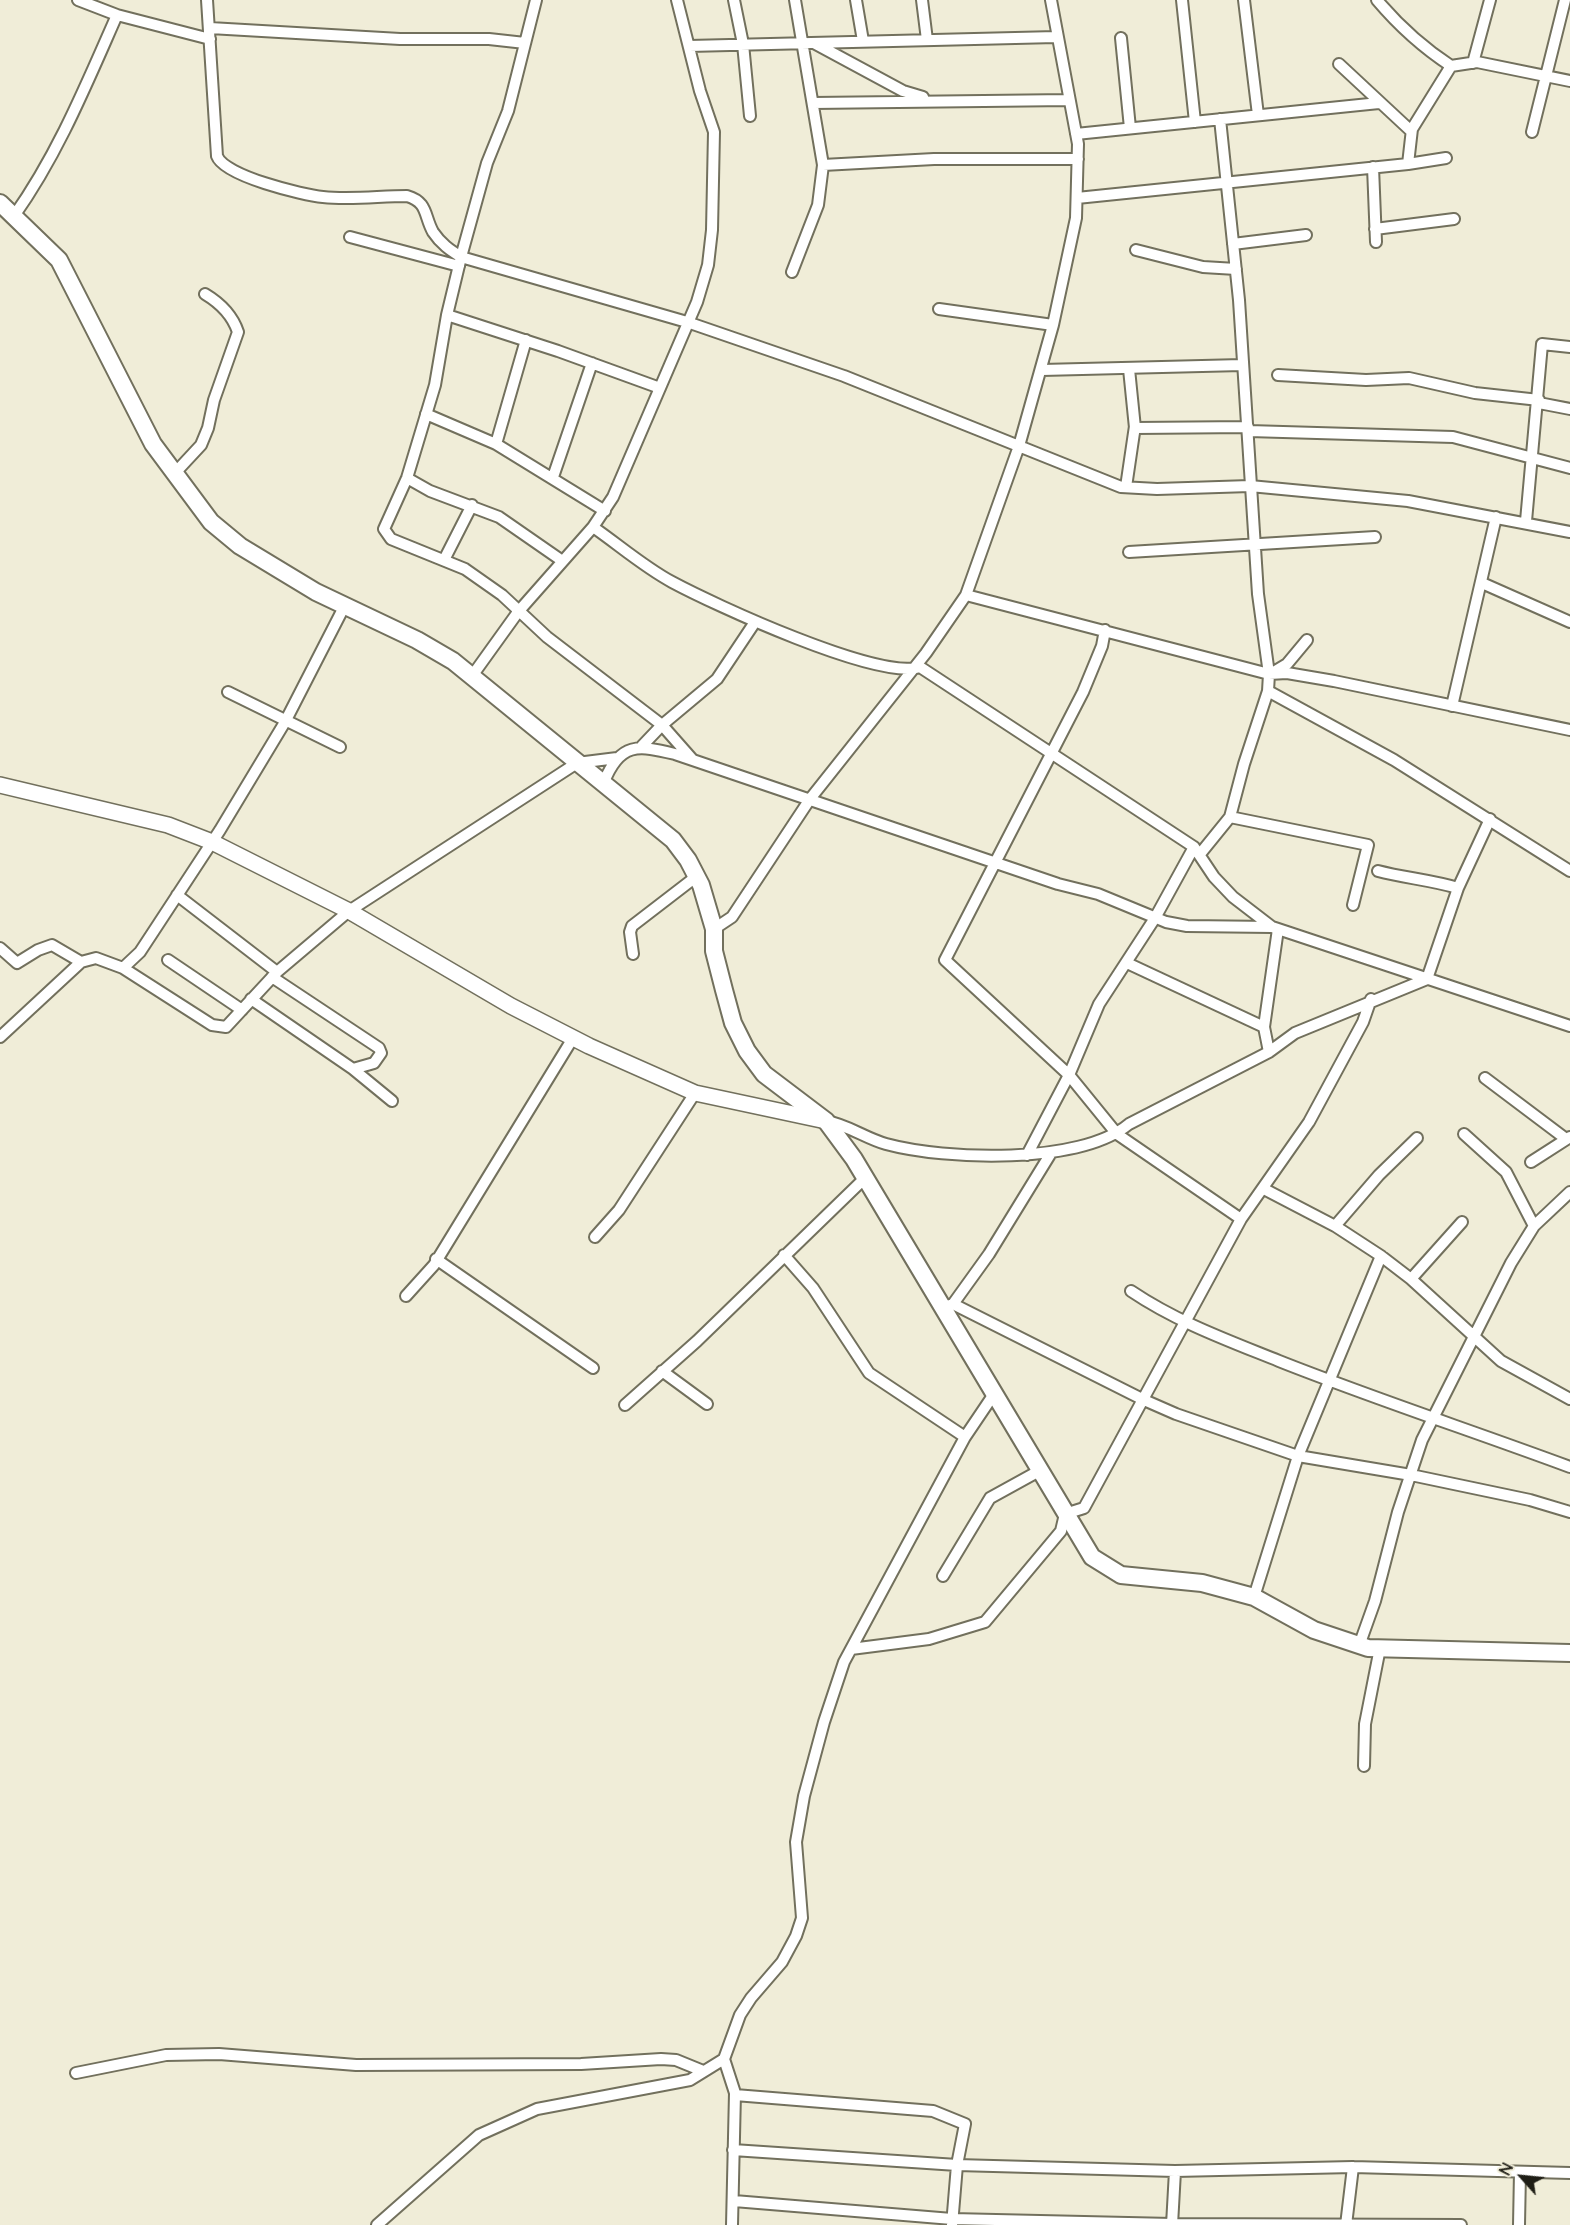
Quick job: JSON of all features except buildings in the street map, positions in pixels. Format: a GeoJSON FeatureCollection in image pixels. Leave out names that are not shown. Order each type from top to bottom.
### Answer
{"type":"FeatureCollection","features":[{"type":"Feature","properties":{"kind":"main road"},"geometry":{"type":"LineString","coordinates":[[0,203],[59,260],[153,444],[210,522],[240,546],[344,607],[417,640],[453,661],[673,840],[697,876],[714,929],[714,951],[733,1023],[747,1051],[764,1074],[826,1121],[865,1178],[948,1306],[994,1394],[1092,1557],[1121,1575],[1202,1583],[1254,1598],[1314,1630],[1360,1643],[1368,1648],[1570,1653]]}},
{"type":"Feature","properties":{"kind":"street"},"geometry":{"type":"LineString","coordinates":[[78,0],[117,15],[210,34],[489,39],[525,43]]}},
{"type":"Feature","properties":{"kind":"street"},"geometry":{"type":"LineString","coordinates":[[207,0],[219,162],[258,180],[324,197],[407,196],[417,199],[422,202],[432,230],[443,246],[460,262]]}},
{"type":"Feature","properties":{"kind":"street"},"geometry":{"type":"LineString","coordinates":[[536,0],[508,111],[487,163],[460,262],[447,315],[435,386],[407,478],[384,529],[386,535],[465,569],[502,596],[518,612],[662,725],[694,761]]}},
{"type":"Feature","properties":{"kind":"street"},"geometry":{"type":"LineString","coordinates":[[472,676],[518,612],[561,560],[593,527],[604,511],[620,483],[697,302],[708,265],[715,169],[714,132],[677,0]]}},
{"type":"Feature","properties":{"kind":"street"},"geometry":{"type":"LineString","coordinates":[[734,0],[743,44],[750,116]]}},
{"type":"Feature","properties":{"kind":"street"},"geometry":{"type":"LineString","coordinates":[[792,272],[818,205],[823,165],[813,103],[808,43],[795,0]]}},
{"type":"Feature","properties":{"kind":"street"},"geometry":{"type":"LineString","coordinates":[[856,0],[862,41]]}},
{"type":"Feature","properties":{"kind":"street"},"geometry":{"type":"LineString","coordinates":[[922,0],[927,40]]}},
{"type":"Feature","properties":{"kind":"street"},"geometry":{"type":"LineString","coordinates":[[714,929],[732,917],[810,799],[912,669],[966,595],[1019,446],[1042,370],[1076,218],[1078,159],[1076,134],[1056,37],[1051,0]]}},
{"type":"Feature","properties":{"kind":"street"},"geometry":{"type":"LineString","coordinates":[[1182,0],[1195,122]]}},
{"type":"Feature","properties":{"kind":"street"},"geometry":{"type":"LineString","coordinates":[[1244,0],[1258,115]]}},
{"type":"Feature","properties":{"kind":"street"},"geometry":{"type":"LineString","coordinates":[[1377,0],[1419,44],[1451,66],[1473,63],[1570,81]]}},
{"type":"Feature","properties":{"kind":"street"},"geometry":{"type":"LineString","coordinates":[[1473,63],[1490,0]]}},
{"type":"Feature","properties":{"kind":"street"},"geometry":{"type":"LineString","coordinates":[[1532,132],[1565,0]]}},
{"type":"Feature","properties":{"kind":"street"},"geometry":{"type":"LineString","coordinates":[[14,216],[39,180],[69,124],[117,15]]}},
{"type":"Feature","properties":{"kind":"street"},"geometry":{"type":"LineString","coordinates":[[689,46],[1056,37]]}},
{"type":"Feature","properties":{"kind":"street"},"geometry":{"type":"LineString","coordinates":[[1121,38],[1130,128]]}},
{"type":"Feature","properties":{"kind":"street"},"geometry":{"type":"LineString","coordinates":[[808,43],[903,91],[930,100]]}},
{"type":"Feature","properties":{"kind":"street"},"geometry":{"type":"LineString","coordinates":[[1339,63],[1379,103],[1412,131]]}},
{"type":"Feature","properties":{"kind":"street"},"geometry":{"type":"LineString","coordinates":[[1408,164],[1412,131],[1451,66]]}},
{"type":"Feature","properties":{"kind":"street"},"geometry":{"type":"LineString","coordinates":[[813,103],[1069,100]]}},
{"type":"Feature","properties":{"kind":"street"},"geometry":{"type":"LineString","coordinates":[[1076,134],[1379,103]]}},
{"type":"Feature","properties":{"kind":"street"},"geometry":{"type":"LineString","coordinates":[[1027,1155],[1069,1075],[1099,1004],[1197,850],[1230,818],[1244,764],[1268,691],[1269,674],[1254,546],[1249,429],[1236,269],[1220,119]]}},
{"type":"Feature","properties":{"kind":"street"},"geometry":{"type":"LineString","coordinates":[[1077,198],[1408,164],[1446,158]]}},
{"type":"Feature","properties":{"kind":"street"},"geometry":{"type":"LineString","coordinates":[[823,165],[934,159],[1078,159]]}},
{"type":"Feature","properties":{"kind":"street"},"geometry":{"type":"LineString","coordinates":[[1373,167],[1376,242]]}},
{"type":"Feature","properties":{"kind":"street"},"geometry":{"type":"LineString","coordinates":[[1375,229],[1454,219]]}},
{"type":"Feature","properties":{"kind":"street"},"geometry":{"type":"LineString","coordinates":[[1233,244],[1306,234]]}},
{"type":"Feature","properties":{"kind":"street"},"geometry":{"type":"LineString","coordinates":[[350,237],[460,262],[687,322],[844,376],[1125,487],[1157,489],[1250,486],[1408,501],[1526,521],[1570,532]]}},
{"type":"Feature","properties":{"kind":"street"},"geometry":{"type":"LineString","coordinates":[[1136,250],[1203,267],[1236,269]]}},
{"type":"Feature","properties":{"kind":"street"},"geometry":{"type":"LineString","coordinates":[[174,474],[201,445],[238,332],[235,322],[220,303],[205,294]]}},
{"type":"Feature","properties":{"kind":"street"},"geometry":{"type":"LineString","coordinates":[[939,309],[1053,325]]}},
{"type":"Feature","properties":{"kind":"street"},"geometry":{"type":"LineString","coordinates":[[447,315],[660,388]]}},
{"type":"Feature","properties":{"kind":"street"},"geometry":{"type":"LineString","coordinates":[[496,444],[525,340]]}},
{"type":"Feature","properties":{"kind":"street"},"geometry":{"type":"LineString","coordinates":[[1526,521],[1539,402],[1542,344],[1570,347]]}},
{"type":"Feature","properties":{"kind":"street"},"geometry":{"type":"LineString","coordinates":[[553,477],[592,363]]}},
{"type":"Feature","properties":{"kind":"street"},"geometry":{"type":"LineString","coordinates":[[1042,370],[1242,365]]}},
{"type":"Feature","properties":{"kind":"street"},"geometry":{"type":"LineString","coordinates":[[1125,487],[1135,426],[1129,369]]}},
{"type":"Feature","properties":{"kind":"street"},"geometry":{"type":"LineString","coordinates":[[1278,375],[1366,380],[1409,378],[1475,393],[1570,409]]}},
{"type":"Feature","properties":{"kind":"street"},"geometry":{"type":"LineString","coordinates":[[426,414],[496,444],[553,477],[604,511]]}},
{"type":"Feature","properties":{"kind":"street"},"geometry":{"type":"LineString","coordinates":[[1135,426],[1453,437],[1479,442],[1533,460],[1570,468]]}},
{"type":"Feature","properties":{"kind":"street"},"geometry":{"type":"LineString","coordinates":[[407,478],[430,490],[499,517],[561,560]]}},
{"type":"Feature","properties":{"kind":"street"},"geometry":{"type":"LineString","coordinates":[[444,560],[472,505]]}},
{"type":"Feature","properties":{"kind":"street"},"geometry":{"type":"LineString","coordinates":[[1452,706],[1496,517]]}},
{"type":"Feature","properties":{"kind":"street"},"geometry":{"type":"LineString","coordinates":[[593,527],[670,581],[755,622],[876,664],[912,669],[920,667],[1197,850],[1214,877],[1233,897],[1275,928]]}},
{"type":"Feature","properties":{"kind":"street"},"geometry":{"type":"LineString","coordinates":[[1129,552],[1254,546],[1292,540],[1375,537]]}},
{"type":"Feature","properties":{"kind":"street"},"geometry":{"type":"LineString","coordinates":[[1482,583],[1570,622]]}},
{"type":"Feature","properties":{"kind":"street"},"geometry":{"type":"LineString","coordinates":[[966,595],[1269,674],[1287,674],[1334,681],[1570,730]]}},
{"type":"Feature","properties":{"kind":"street"},"geometry":{"type":"LineString","coordinates":[[123,968],[140,952],[212,842],[285,722],[344,607]]}},
{"type":"Feature","properties":{"kind":"street"},"geometry":{"type":"LineString","coordinates":[[0,1038],[81,962],[96,958],[123,968],[218,1028],[226,1027],[274,974],[349,910],[577,763],[617,758],[642,746],[662,725],[717,679],[755,622]]}},
{"type":"Feature","properties":{"kind":"street"},"geometry":{"type":"LineString","coordinates":[[1105,630],[1102,646],[1083,692],[945,960],[1069,1075],[1117,1134],[1241,1219]]}},
{"type":"Feature","properties":{"kind":"street"},"geometry":{"type":"LineString","coordinates":[[1269,674],[1287,663],[1307,640]]}},
{"type":"Feature","properties":{"kind":"street"},"geometry":{"type":"LineString","coordinates":[[1268,691],[1394,760],[1570,872]]}},
{"type":"Feature","properties":{"kind":"street"},"geometry":{"type":"LineString","coordinates":[[228,692],[285,722],[340,747]]}},
{"type":"Feature","properties":{"kind":"street"},"geometry":{"type":"LineString","coordinates":[[642,746],[694,761],[786,794],[810,799],[1058,884],[1098,894],[1155,918],[1187,926],[1275,928],[1570,1026]]}},
{"type":"Feature","properties":{"kind":"street"},"geometry":{"type":"LineString","coordinates":[[604,782],[617,758]]}},
{"type":"Feature","properties":{"kind":"street"},"geometry":{"type":"LineString","coordinates":[[0,785],[144,817],[212,842],[349,910],[511,1006],[573,1038],[695,1093],[842,1124],[885,1143],[916,1150],[1027,1155],[1051,1153],[1117,1134],[1129,1124],[1269,1052],[1295,1033],[1371,999],[1427,979]]}},
{"type":"Feature","properties":{"kind":"street"},"geometry":{"type":"LineString","coordinates":[[1230,818],[1368,845],[1353,905]]}},
{"type":"Feature","properties":{"kind":"street"},"geometry":{"type":"LineString","coordinates":[[1427,979],[1458,888],[1490,819]]}},
{"type":"Feature","properties":{"kind":"street"},"geometry":{"type":"LineString","coordinates":[[1378,871],[1413,879],[1421,878],[1458,888]]}},
{"type":"Feature","properties":{"kind":"street"},"geometry":{"type":"LineString","coordinates":[[633,954],[630,932],[632,926],[697,876]]}},
{"type":"Feature","properties":{"kind":"street"},"geometry":{"type":"LineString","coordinates":[[177,895],[274,974],[379,1048],[381,1053],[374,1063],[353,1069]]}},
{"type":"Feature","properties":{"kind":"street"},"geometry":{"type":"LineString","coordinates":[[1269,1052],[1263,1028],[1275,928]]}},
{"type":"Feature","properties":{"kind":"street"},"geometry":{"type":"LineString","coordinates":[[0,948],[17,963],[38,950],[52,945],[81,962]]}},
{"type":"Feature","properties":{"kind":"street"},"geometry":{"type":"LineString","coordinates":[[168,960],[242,1010]]}},
{"type":"Feature","properties":{"kind":"street"},"geometry":{"type":"LineString","coordinates":[[1127,963],[1263,1028]]}},
{"type":"Feature","properties":{"kind":"street"},"geometry":{"type":"LineString","coordinates":[[251,999],[353,1069],[392,1101]]}},
{"type":"Feature","properties":{"kind":"street"},"geometry":{"type":"LineString","coordinates":[[851,1649],[929,1640],[985,1622],[1061,1531],[1065,1514],[1084,1509],[1241,1219],[1314,1114],[1363,1022],[1371,999]]}},
{"type":"Feature","properties":{"kind":"street"},"geometry":{"type":"LineString","coordinates":[[406,1296],[436,1259],[573,1038]]}},
{"type":"Feature","properties":{"kind":"street"},"geometry":{"type":"LineString","coordinates":[[1485,1078],[1568,1138],[1531,1162]]}},
{"type":"Feature","properties":{"kind":"street"},"geometry":{"type":"LineString","coordinates":[[595,1237],[619,1210],[695,1093]]}},
{"type":"Feature","properties":{"kind":"street"},"geometry":{"type":"LineString","coordinates":[[1464,1134],[1506,1173],[1534,1226]]}},
{"type":"Feature","properties":{"kind":"street"},"geometry":{"type":"LineString","coordinates":[[1335,1226],[1379,1176],[1417,1138]]}},
{"type":"Feature","properties":{"kind":"street"},"geometry":{"type":"LineString","coordinates":[[1051,1153],[989,1254],[948,1306],[1176,1414],[1298,1456],[1411,1475],[1530,1500],[1570,1512]]}},
{"type":"Feature","properties":{"kind":"street"},"geometry":{"type":"LineString","coordinates":[[625,1404],[865,1178]]}},
{"type":"Feature","properties":{"kind":"street"},"geometry":{"type":"LineString","coordinates":[[1264,1189],[1335,1226],[1381,1256],[1411,1279],[1501,1361],[1570,1399]]}},
{"type":"Feature","properties":{"kind":"street"},"geometry":{"type":"LineString","coordinates":[[1360,1643],[1422,1440],[1511,1263],[1534,1226],[1570,1192]]}},
{"type":"Feature","properties":{"kind":"street"},"geometry":{"type":"LineString","coordinates":[[1411,1279],[1462,1222]]}},
{"type":"Feature","properties":{"kind":"street"},"geometry":{"type":"LineString","coordinates":[[784,1255],[813,1288],[869,1373],[965,1437]]}},
{"type":"Feature","properties":{"kind":"street"},"geometry":{"type":"LineString","coordinates":[[1254,1598],[1298,1456],[1381,1256]]}},
{"type":"Feature","properties":{"kind":"street"},"geometry":{"type":"LineString","coordinates":[[436,1259],[593,1368]]}},
{"type":"Feature","properties":{"kind":"street"},"geometry":{"type":"LineString","coordinates":[[1131,1291],[1186,1324],[1331,1381],[1436,1416],[1570,1467]]}},
{"type":"Feature","properties":{"kind":"street"},"geometry":{"type":"LineString","coordinates":[[662,1371],[707,1404]]}},
{"type":"Feature","properties":{"kind":"street"},"geometry":{"type":"LineString","coordinates":[[732,2225],[735,2095],[724,2059],[730,2035],[740,2015],[751,1998],[782,1962],[796,1936],[801,1918],[796,1842],[804,1796],[824,1722],[851,1649],[965,1437],[994,1394]]}},
{"type":"Feature","properties":{"kind":"street"},"geometry":{"type":"LineString","coordinates":[[943,1576],[990,1498],[1039,1471]]}},
{"type":"Feature","properties":{"kind":"street"},"geometry":{"type":"LineString","coordinates":[[1364,1766],[1365,1724],[1380,1648]]}},
{"type":"Feature","properties":{"kind":"street"},"geometry":{"type":"LineString","coordinates":[[76,2073],[166,2055],[219,2054],[356,2065],[581,2064],[661,2059],[676,2060],[703,2071]]}},
{"type":"Feature","properties":{"kind":"street"},"geometry":{"type":"LineString","coordinates":[[376,2225],[479,2135],[537,2109],[690,2080],[724,2059]]}},
{"type":"Feature","properties":{"kind":"street"},"geometry":{"type":"LineString","coordinates":[[735,2095],[933,2111],[965,2124],[957,2165],[952,2222]]}},
{"type":"Feature","properties":{"kind":"street"},"geometry":{"type":"LineString","coordinates":[[734,2150],[957,2165],[1175,2171],[1353,2166],[1570,2173]]}},
{"type":"Feature","properties":{"kind":"street"},"geometry":{"type":"LineString","coordinates":[[1346,2224],[1353,2166]]}},
{"type":"Feature","properties":{"kind":"street"},"geometry":{"type":"LineString","coordinates":[[1172,2225],[1175,2171]]}},
{"type":"Feature","properties":{"kind":"street"},"geometry":{"type":"LineString","coordinates":[[1519,2225],[1520,2172]]}},
{"type":"Feature","properties":{"kind":"street"},"geometry":{"type":"LineString","coordinates":[[734,2201],[952,2222],[1461,2225]]}}]}
